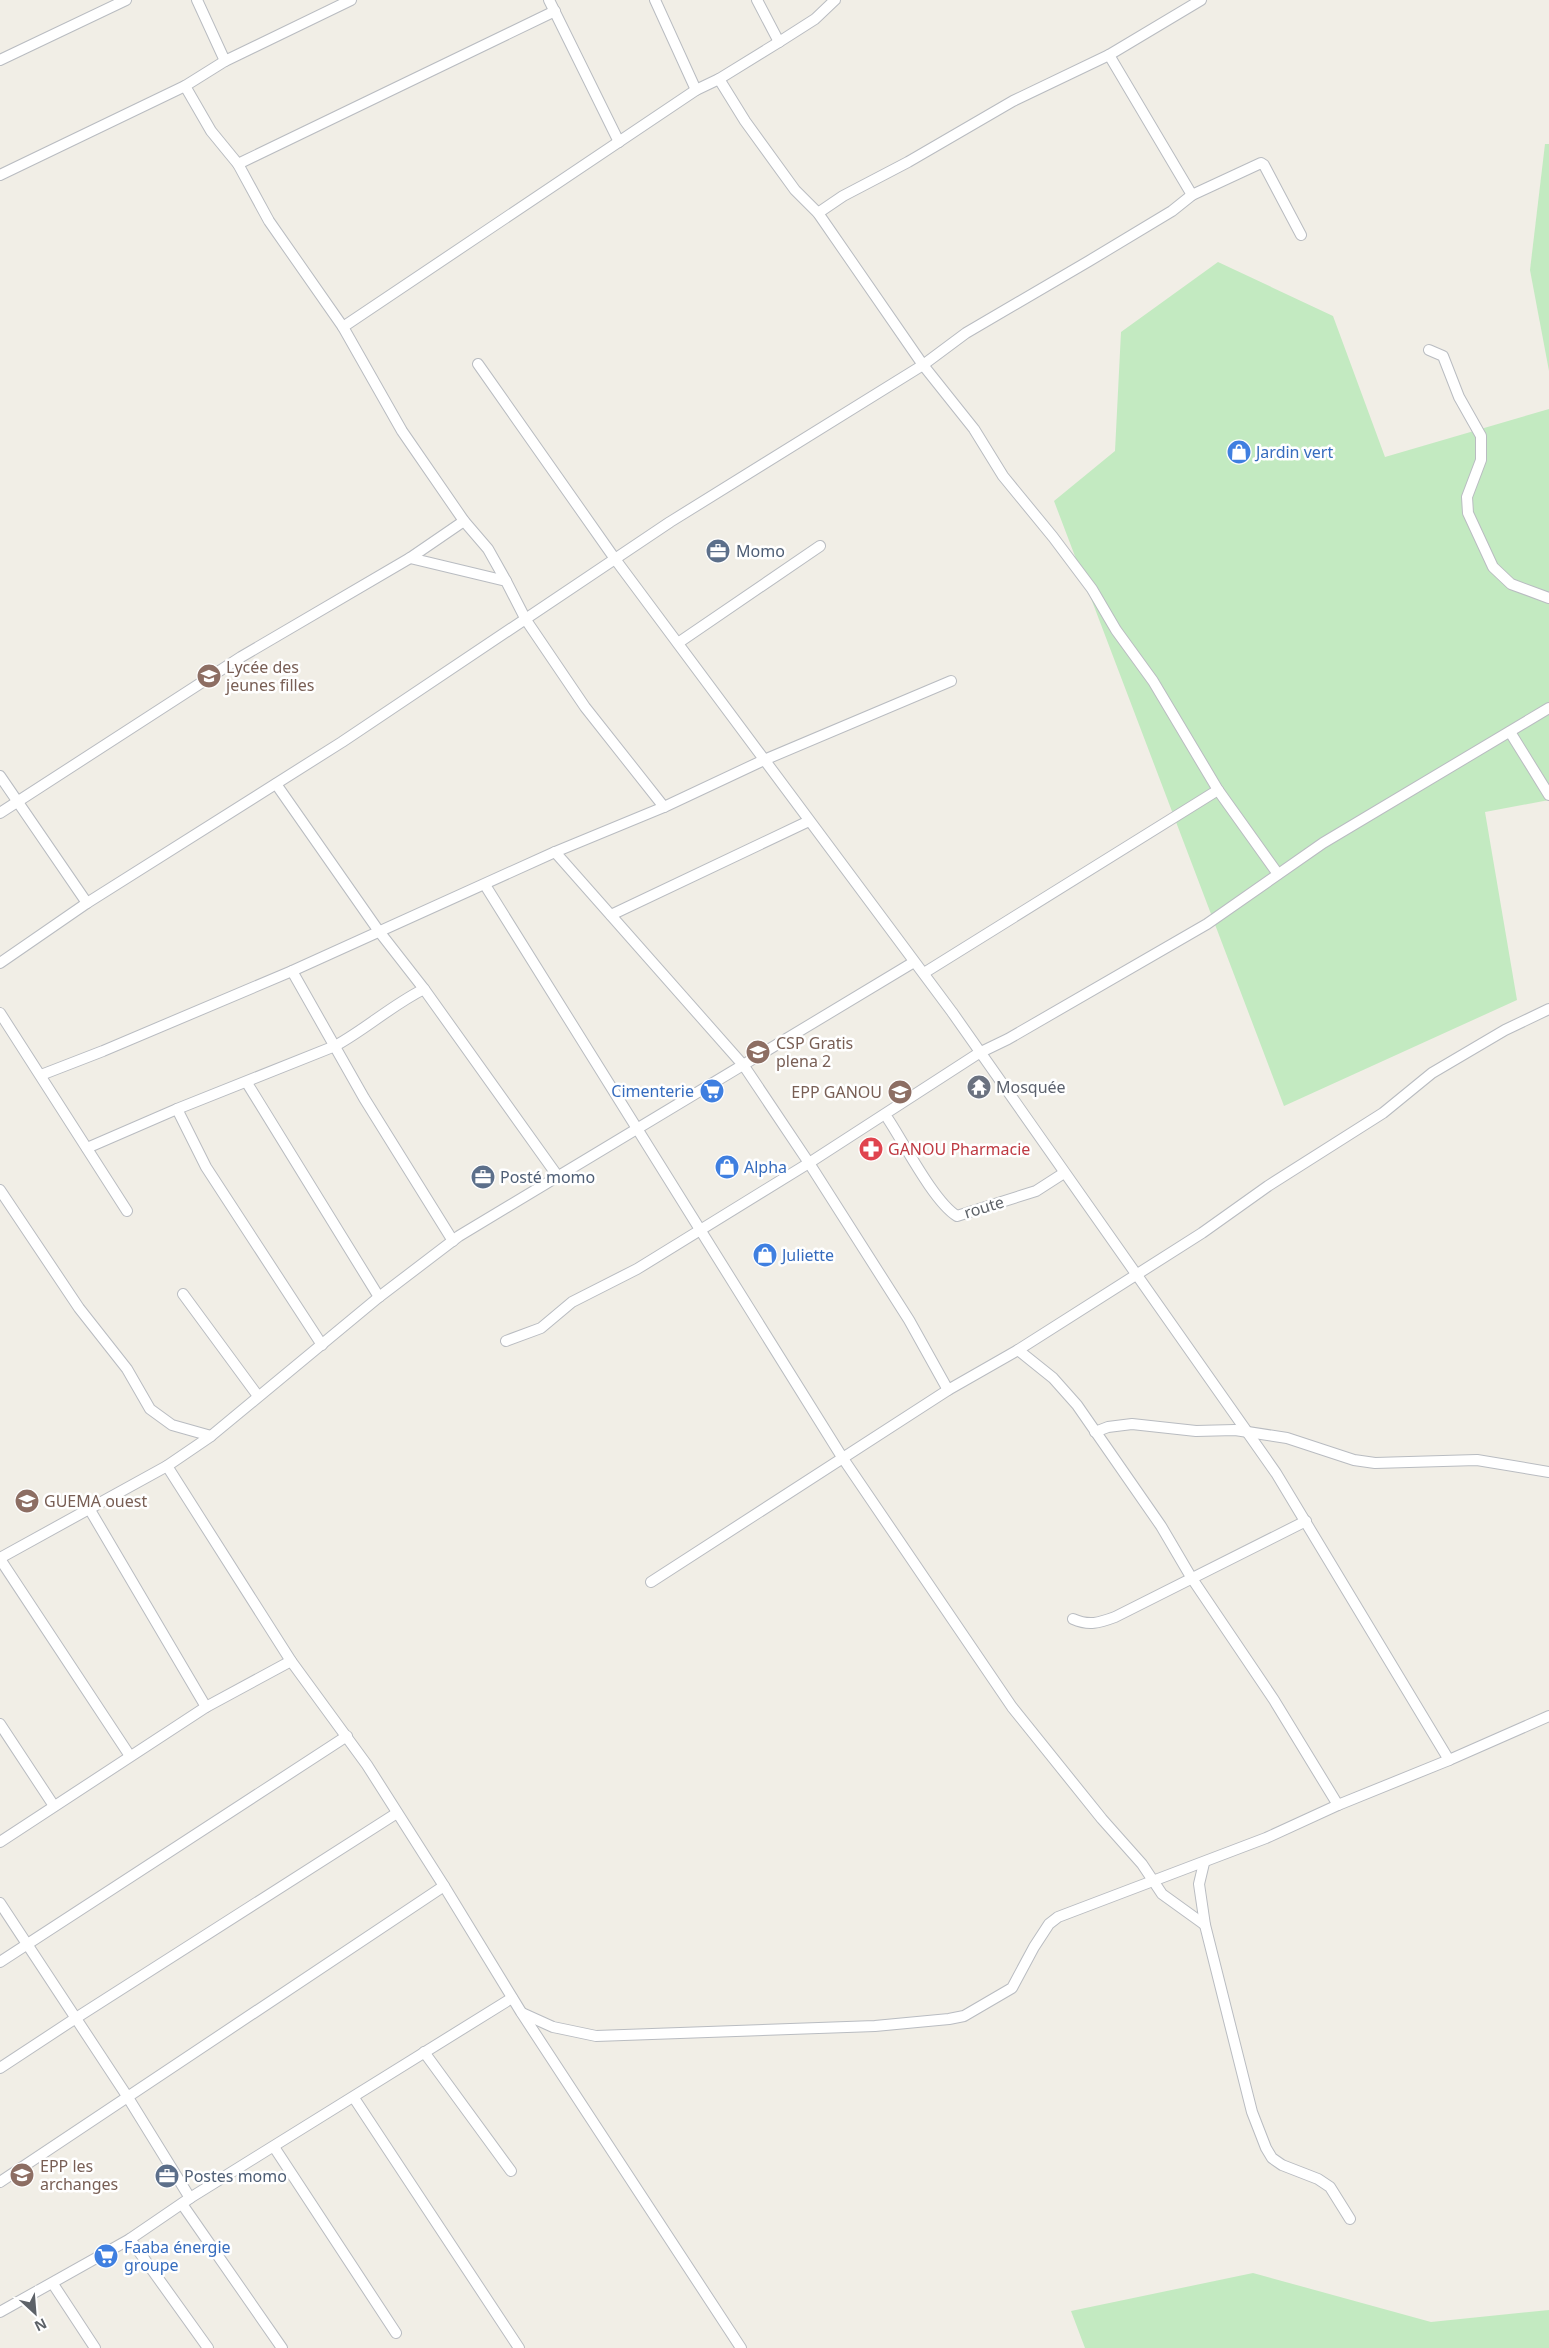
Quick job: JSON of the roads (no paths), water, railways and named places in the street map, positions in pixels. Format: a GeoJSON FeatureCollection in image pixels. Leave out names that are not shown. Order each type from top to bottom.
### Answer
{"type":"FeatureCollection","features":[{"type":"Feature","properties":{"kind":"street"},"geometry":{"type":"LineString","coordinates":[[0,60],[126,0]]}},
{"type":"Feature","properties":{"kind":"street"},"geometry":{"type":"LineString","coordinates":[[198,0],[225,61]]}},
{"type":"Feature","properties":{"kind":"street"},"geometry":{"type":"LineString","coordinates":[[0,175],[185,86],[225,61],[351,0]]}},
{"type":"Feature","properties":{"kind":"street"},"geometry":{"type":"LineString","coordinates":[[549,0],[619,142]]}},
{"type":"Feature","properties":{"kind":"street"},"geometry":{"type":"LineString","coordinates":[[655,0],[696,90]]}},
{"type":"Feature","properties":{"kind":"street"},"geometry":{"type":"LineString","coordinates":[[757,0],[779,42]]}},
{"type":"Feature","properties":{"kind":"street"},"geometry":{"type":"LineString","coordinates":[[343,327],[696,90],[719,79],[815,19],[835,0]]}},
{"type":"Feature","properties":{"kind":"street"},"geometry":{"type":"LineString","coordinates":[[818,213],[843,196],[1013,101],[1109,55],[1201,0]]}},
{"type":"Feature","properties":{"kind":"street"},"geometry":{"type":"LineString","coordinates":[[238,164],[555,11]]}},
{"type":"Feature","properties":{"kind":"street"},"geometry":{"type":"LineString","coordinates":[[1109,55],[1192,195]]}},
{"type":"Feature","properties":{"kind":"street"},"geometry":{"type":"LineString","coordinates":[[719,79],[795,190],[818,213],[923,365],[974,429],[1003,476],[1054,537],[1092,589],[1116,630],[1153,680],[1218,790],[1278,874]]}},
{"type":"Feature","properties":{"kind":"street"},"geometry":{"type":"LineString","coordinates":[[185,86],[211,131],[238,164],[269,221],[343,327],[402,432],[464,521],[488,549],[526,620],[585,707],[664,807]]}},
{"type":"Feature","properties":{"kind":"street"},"geometry":{"type":"LineString","coordinates":[[0,963],[87,903],[276,784],[615,560],[828,423],[923,365],[966,333],[1089,262],[1172,211],[1192,195],[1261,163],[1264,165],[1301,235]]}},
{"type":"Feature","properties":{"kind":"street"},"geometry":{"type":"LineString","coordinates":[[1430,350],[1443,356],[1446,361],[1459,397],[1481,436],[1481,460],[1467,497],[1468,513],[1490,559],[1511,584],[1549,598]]}},
{"type":"Feature","properties":{"kind":"street"},"geometry":{"type":"LineString","coordinates":[[478,364],[615,560],[924,973],[1135,1275],[1247,1431],[1306,1521],[1449,1760]]}},
{"type":"Feature","properties":{"kind":"street"},"geometry":{"type":"LineString","coordinates":[[0,813],[241,657],[410,558],[464,521]]}},
{"type":"Feature","properties":{"kind":"street"},"geometry":{"type":"LineString","coordinates":[[678,643],[820,546]]}},
{"type":"Feature","properties":{"kind":"street"},"geometry":{"type":"LineString","coordinates":[[410,558],[506,581]]}},
{"type":"Feature","properties":{"kind":"street"},"geometry":{"type":"LineString","coordinates":[[41,1075],[103,1051],[292,971],[378,930],[555,852],[664,807],[764,760],[952,681]]}},
{"type":"Feature","properties":{"kind":"street"},"geometry":{"type":"LineString","coordinates":[[506,1341],[541,1328],[572,1302],[637,1269],[809,1163],[979,1053],[1008,1039],[1199,929],[1323,843],[1549,708]]}},
{"type":"Feature","properties":{"kind":"street"},"geometry":{"type":"LineString","coordinates":[[1510,732],[1549,795]]}},
{"type":"Feature","properties":{"kind":"street"},"geometry":{"type":"LineString","coordinates":[[0,776],[87,903]]}},
{"type":"Feature","properties":{"kind":"street"},"geometry":{"type":"LineString","coordinates":[[276,784],[378,930],[424,989],[559,1178]]}},
{"type":"Feature","properties":{"kind":"street"},"geometry":{"type":"LineString","coordinates":[[924,973],[1218,790]]}},
{"type":"Feature","properties":{"kind":"street"},"geometry":{"type":"LineString","coordinates":[[611,915],[809,821]]}},
{"type":"Feature","properties":{"kind":"street"},"geometry":{"type":"LineString","coordinates":[[555,852],[744,1066],[809,1163],[909,1320],[948,1390]]}},
{"type":"Feature","properties":{"kind":"street"},"geometry":{"type":"LineString","coordinates":[[485,884],[842,1457],[1012,1707],[1155,1882],[1162,1894],[1206,1925]]}},
{"type":"Feature","properties":{"kind":"street"},"geometry":{"type":"LineString","coordinates":[[130,1756],[0,1558],[167,1466],[211,1436],[379,1297],[453,1241],[914,962]]}},
{"type":"Feature","properties":{"kind":"street"},"geometry":{"type":"LineString","coordinates":[[292,971],[453,1241]]}},
{"type":"Feature","properties":{"kind":"street"},"geometry":{"type":"LineString","coordinates":[[87,1148],[176,1109],[247,1083],[335,1046],[357,1034],[401,1001],[424,989]]}},
{"type":"Feature","properties":{"kind":"street"},"geometry":{"type":"LineString","coordinates":[[651,1582],[842,1457],[948,1390],[1018,1350],[1202,1233],[1275,1181],[1383,1113],[1432,1073],[1505,1030],[1549,1008]]}},
{"type":"Feature","properties":{"kind":"street"},"geometry":{"type":"LineString","coordinates":[[0,1013],[127,1211]]}},
{"type":"Feature","properties":{"kind":"street"},"geometry":{"type":"LineString","coordinates":[[247,1083],[379,1297]]}},
{"type":"Feature","properties":{"kind":"street"},"geometry":{"type":"LineString","coordinates":[[176,1109],[206,1167],[322,1345]]}},
{"type":"Feature","properties":{"kind":"street","name":"route"},"geometry":{"type":"LineString","coordinates":[[888,1119],[932,1188],[957,1216],[1036,1192],[1064,1174]]}},
{"type":"Feature","properties":{"kind":"street"},"geometry":{"type":"LineString","coordinates":[[0,1190],[79,1308],[127,1369],[150,1409],[172,1425],[211,1436]]}},
{"type":"Feature","properties":{"kind":"street"},"geometry":{"type":"LineString","coordinates":[[183,1294],[258,1396]]}},
{"type":"Feature","properties":{"kind":"street"},"geometry":{"type":"LineString","coordinates":[[1018,1350],[1053,1378],[1077,1405],[1161,1526],[1191,1577],[1274,1700],[1338,1805]]}},
{"type":"Feature","properties":{"kind":"street"},"geometry":{"type":"LineString","coordinates":[[1095,1432],[1108,1427],[1132,1424],[1196,1431],[1247,1431],[1288,1438],[1354,1460],[1375,1463],[1477,1460],[1549,1472]]}},
{"type":"Feature","properties":{"kind":"street"},"geometry":{"type":"LineString","coordinates":[[167,1466],[291,1661],[347,1736],[444,1886],[521,2012],[741,2348]]}},
{"type":"Feature","properties":{"kind":"street"},"geometry":{"type":"LineString","coordinates":[[90,1510],[206,1707]]}},
{"type":"Feature","properties":{"kind":"street"},"geometry":{"type":"LineString","coordinates":[[1073,1618],[1084,1624],[1095,1624],[1115,1617],[1191,1577],[1306,1521]]}},
{"type":"Feature","properties":{"kind":"street"},"geometry":{"type":"LineString","coordinates":[[0,1842],[206,1707],[291,1661]]}},
{"type":"Feature","properties":{"kind":"street"},"geometry":{"type":"LineString","coordinates":[[521,2012],[552,2027],[596,2036],[875,2026],[950,2020],[964,2016],[1012,1988],[1034,1947],[1053,1920],[1086,1905],[1204,1863],[1549,1716]]}},
{"type":"Feature","properties":{"kind":"street"},"geometry":{"type":"LineString","coordinates":[[0,1724],[54,1806]]}},
{"type":"Feature","properties":{"kind":"street"},"geometry":{"type":"LineString","coordinates":[[0,1962],[347,1736]]}},
{"type":"Feature","properties":{"kind":"street"},"geometry":{"type":"LineString","coordinates":[[0,2068],[397,1813]]}},
{"type":"Feature","properties":{"kind":"street"},"geometry":{"type":"LineString","coordinates":[[1204,1863],[1199,1884],[1206,1925],[1252,2112],[1266,2148],[1272,2158],[1282,2165],[1318,2179],[1330,2187],[1350,2219]]}},
{"type":"Feature","properties":{"kind":"street"},"geometry":{"type":"LineString","coordinates":[[0,2182],[444,1886]]}},
{"type":"Feature","properties":{"kind":"street"},"geometry":{"type":"LineString","coordinates":[[0,1903],[127,2096],[186,2201],[282,2348]]}},
{"type":"Feature","properties":{"kind":"street"},"geometry":{"type":"LineString","coordinates":[[0,2312],[54,2284],[130,2239],[186,2201],[512,1998]]}},
{"type":"Feature","properties":{"kind":"street"},"geometry":{"type":"LineString","coordinates":[[424,2052],[511,2171]]}},
{"type":"Feature","properties":{"kind":"street"},"geometry":{"type":"LineString","coordinates":[[354,2098],[519,2348]]}},
{"type":"Feature","properties":{"kind":"street"},"geometry":{"type":"LineString","coordinates":[[274,2147],[396,2333]]}},
{"type":"Feature","properties":{"kind":"street"},"geometry":{"type":"LineString","coordinates":[[130,2239],[208,2348]]}},
{"type":"Feature","properties":{"kind":"street"},"geometry":{"type":"LineString","coordinates":[[54,2284],[95,2348]]}},
{"type":"Feature","properties":{"kind":"place","name":"Jardin vert"},"geometry":{"type":"Point","coordinates":[1239,452]}},
{"type":"Feature","properties":{"kind":"place","name":"Momo"},"geometry":{"type":"Point","coordinates":[718,551]}},
{"type":"Feature","properties":{"kind":"place","name":"Lycée des jeunes filles"},"geometry":{"type":"Point","coordinates":[209,676]}},
{"type":"Feature","properties":{"kind":"place","name":"CSP Gratis plena 2"},"geometry":{"type":"Point","coordinates":[758,1052]}},
{"type":"Feature","properties":{"kind":"place","name":"Mosquée"},"geometry":{"type":"Point","coordinates":[979,1087]}},
{"type":"Feature","properties":{"kind":"place","name":"Cimenterie"},"geometry":{"type":"Point","coordinates":[712,1091]}},
{"type":"Feature","properties":{"kind":"place","name":"EPP GANOU"},"geometry":{"type":"Point","coordinates":[900,1092]}},
{"type":"Feature","properties":{"kind":"place","name":"GANOU Pharmacie"},"geometry":{"type":"Point","coordinates":[871,1149]}},
{"type":"Feature","properties":{"kind":"place","name":"Alpha"},"geometry":{"type":"Point","coordinates":[727,1167]}},
{"type":"Feature","properties":{"kind":"place","name":"Posté momo"},"geometry":{"type":"Point","coordinates":[483,1177]}},
{"type":"Feature","properties":{"kind":"place","name":"Juliette"},"geometry":{"type":"Point","coordinates":[765,1255]}},
{"type":"Feature","properties":{"kind":"place","name":"GUEMA ouest"},"geometry":{"type":"Point","coordinates":[27,1501]}},
{"type":"Feature","properties":{"kind":"place","name":"EPP les archanges"},"geometry":{"type":"Point","coordinates":[22,2175]}},
{"type":"Feature","properties":{"kind":"place","name":"Postes momo"},"geometry":{"type":"Point","coordinates":[167,2176]}},
{"type":"Feature","properties":{"kind":"place","name":"Faaba énergie groupe"},"geometry":{"type":"Point","coordinates":[106,2256]}}]}
